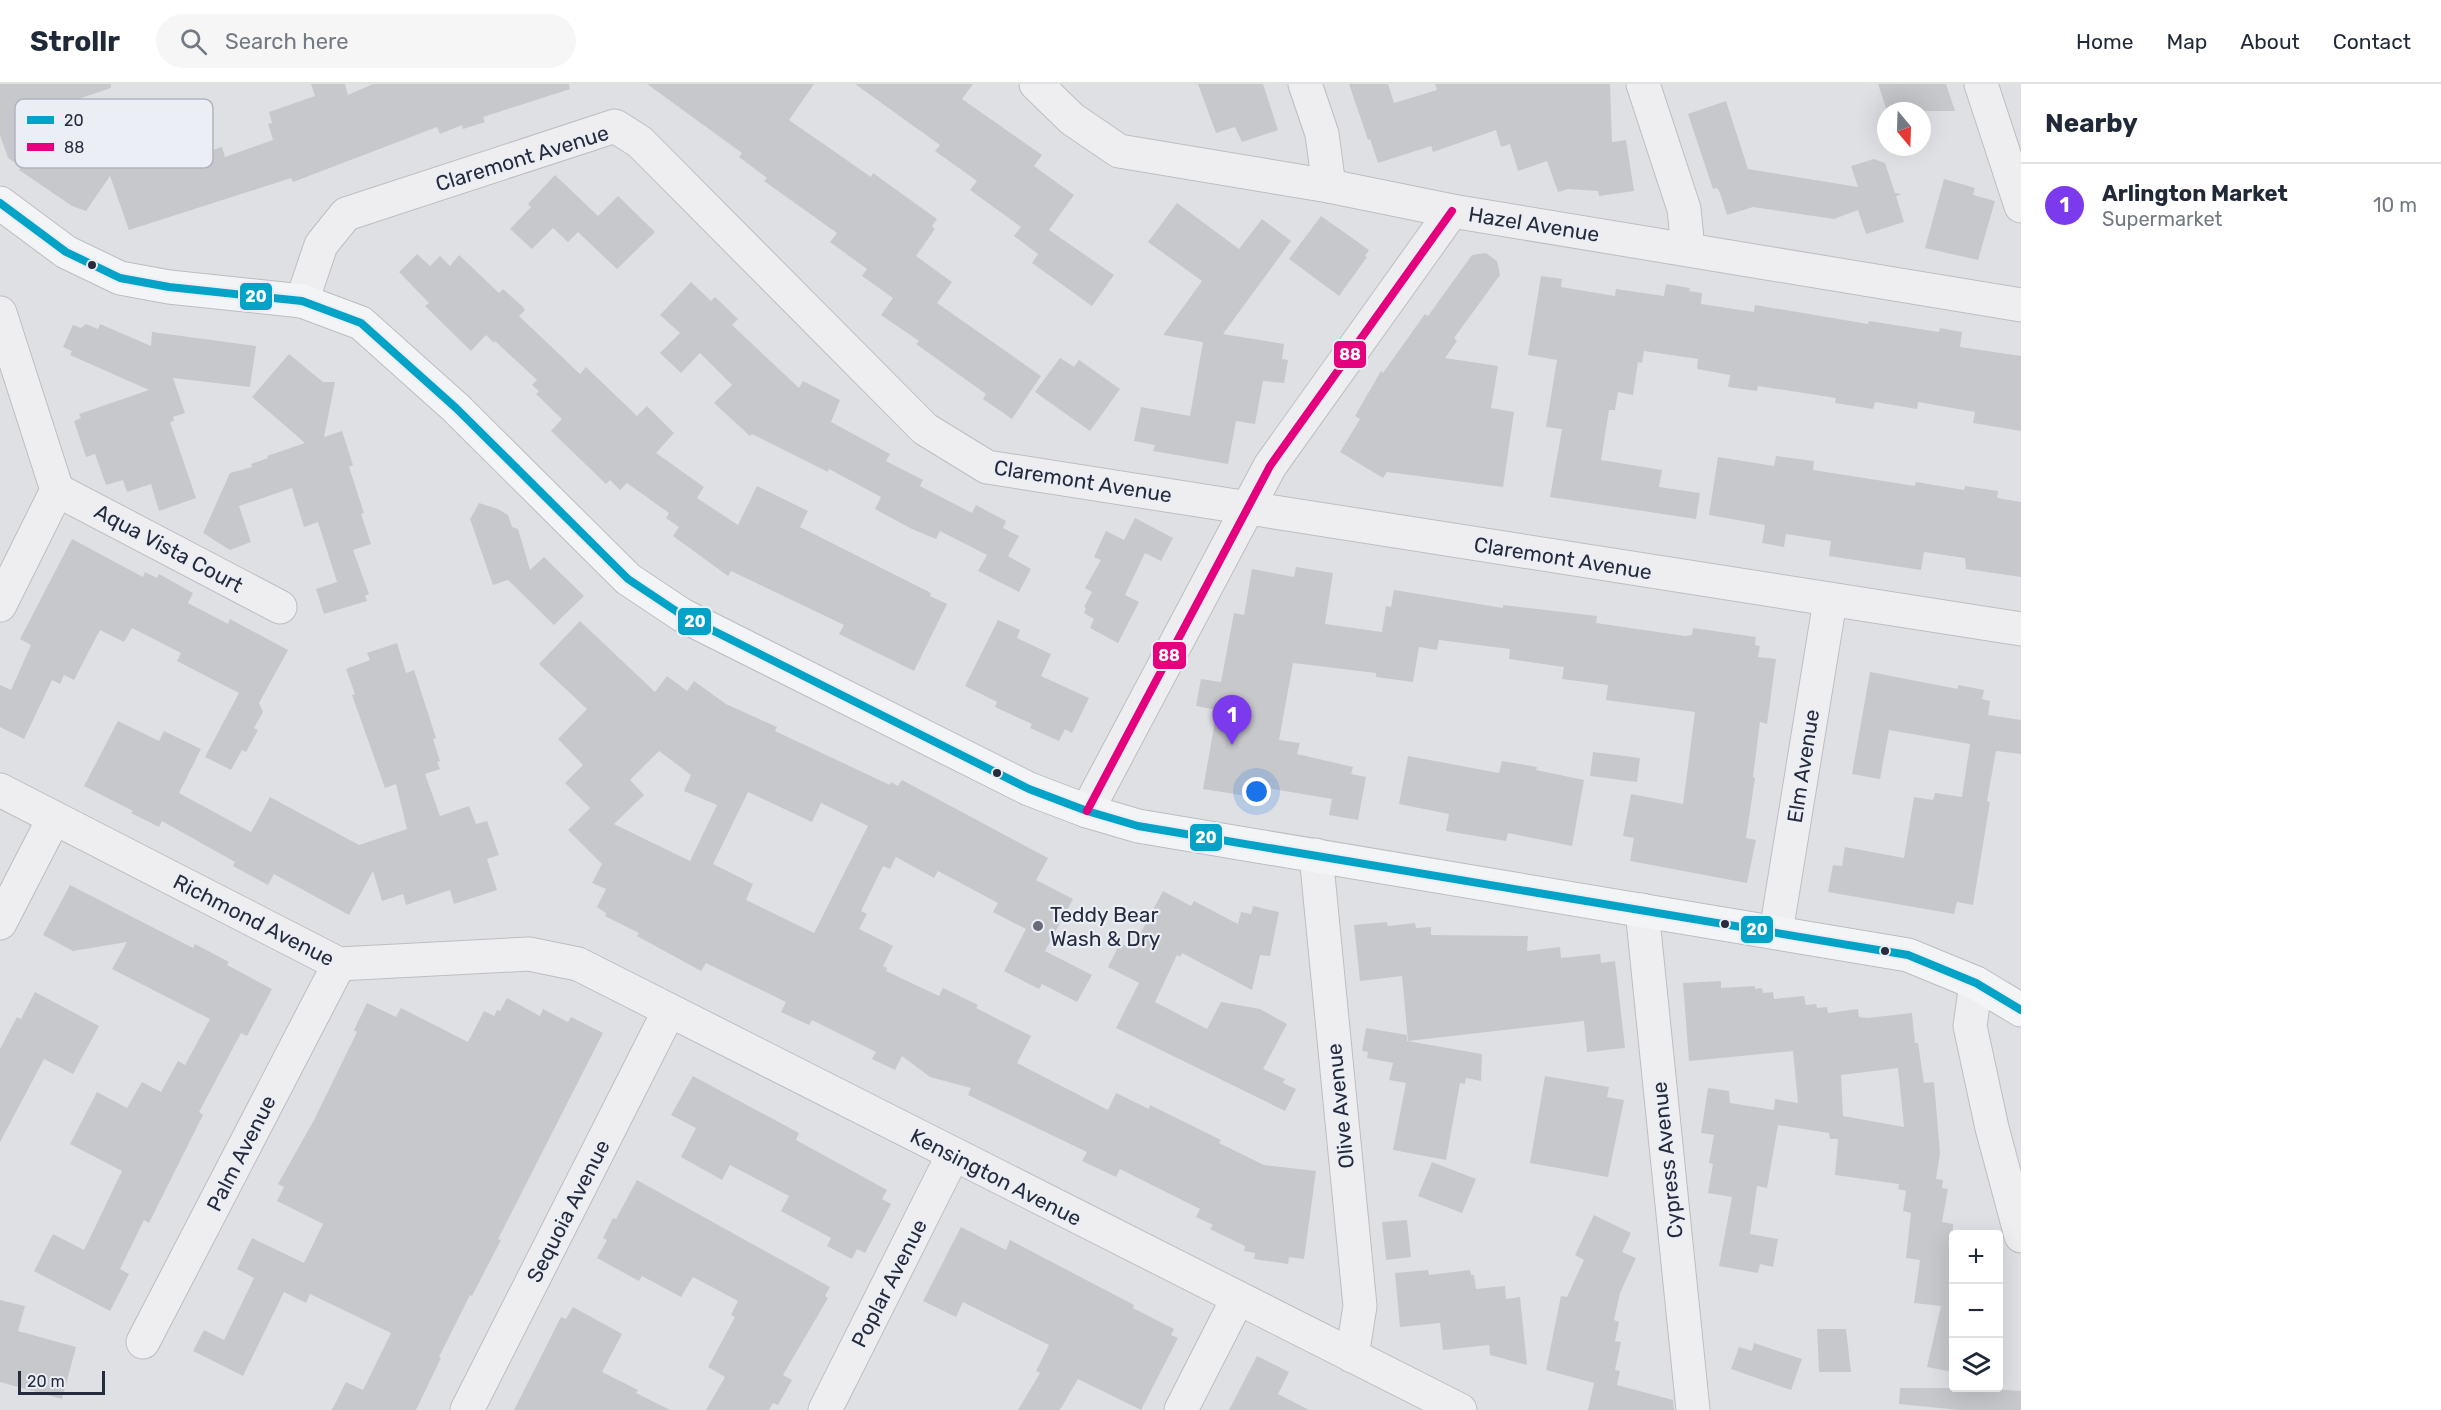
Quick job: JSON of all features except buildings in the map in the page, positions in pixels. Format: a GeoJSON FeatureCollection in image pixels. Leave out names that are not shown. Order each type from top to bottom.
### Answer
{"type":"FeatureCollection","features":[{"type":"Feature","properties":{"kind":"main road"},"geometry":{"type":"LineString","coordinates":[[0,204],[66,252],[120,278],[169,287],[302,301],[361,323],[456,408],[628,579],[682,615],[1029,789],[1087,811],[1138,826],[1908,955],[1976,983],[2021,1010]]}},
{"type":"Feature","properties":{"kind":"street","name":"Hazel Avenue"},"geometry":{"type":"LineString","coordinates":[[1036,84],[1072,119],[1119,152],[1329,186],[1452,211],[2021,305]]}},
{"type":"Feature","properties":{"kind":"street"},"geometry":{"type":"LineString","coordinates":[[1305,84],[1322,134],[1329,186]]}},
{"type":"Feature","properties":{"kind":"street"},"geometry":{"type":"LineString","coordinates":[[1643,84],[1684,209],[1688,249]]}},
{"type":"Feature","properties":{"kind":"street"},"geometry":{"type":"LineString","coordinates":[[1981,84],[2021,206]]}},
{"type":"Feature","properties":{"kind":"street","name":"Claremont Avenue"},"geometry":{"type":"LineString","coordinates":[[302,301],[321,245],[346,214],[615,126],[640,142],[925,429],[987,467],[1830,601],[2021,629]]}},
{"type":"Feature","properties":{"kind":"street"},"geometry":{"type":"LineString","coordinates":[[1087,811],[1270,466],[1452,211]]}},
{"type":"Feature","properties":{"kind":"street"},"geometry":{"type":"LineString","coordinates":[[0,313],[57,490],[0,605]]}},
{"type":"Feature","properties":{"kind":"street","name":"Aqua Vista Court"},"geometry":{"type":"LineString","coordinates":[[57,490],[280,607]]}},
{"type":"Feature","properties":{"kind":"street","name":"Elm Avenue"},"geometry":{"type":"LineString","coordinates":[[1776,932],[1830,601]]}},
{"type":"Feature","properties":{"kind":"street","name":"Richmond Avenue"},"geometry":{"type":"LineString","coordinates":[[0,790],[339,964],[529,954]]}},
{"type":"Feature","properties":{"kind":"street"},"geometry":{"type":"LineString","coordinates":[[0,923],[54,818]]}},
{"type":"Feature","properties":{"kind":"street","name":"Olive Avenue"},"geometry":{"type":"LineString","coordinates":[[1316,855],[1360,1306],[1352,1356]]}},
{"type":"Feature","properties":{"kind":"street","name":"Cypress Avenue"},"geometry":{"type":"LineString","coordinates":[[1642,910],[1693,1410]]}},
{"type":"Feature","properties":{"kind":"street","name":"Kensington Avenue"},"geometry":{"type":"LineString","coordinates":[[529,954],[578,964],[1460,1410]]}},
{"type":"Feature","properties":{"kind":"street","name":"Palm Avenue"},"geometry":{"type":"LineString","coordinates":[[143,1342],[339,964]]}},
{"type":"Feature","properties":{"kind":"street"},"geometry":{"type":"LineString","coordinates":[[1976,983],[1970,1026],[1992,1128],[2021,1236]]}},
{"type":"Feature","properties":{"kind":"street","name":"Sequoia Avenue"},"geometry":{"type":"LineString","coordinates":[[467,1410],[669,1011]]}},
{"type":"Feature","properties":{"kind":"street","name":"Poplar Avenue"},"geometry":{"type":"LineString","coordinates":[[825,1410],[953,1155]]}},
{"type":"Feature","properties":{"kind":"street"},"geometry":{"type":"LineString","coordinates":[[1181,1410],[1238,1298]]}},
{"type":"Feature","properties":{"kind":"transit line","name":"20"},"geometry":{"type":"LineString","coordinates":[[0,203],[66,252],[120,278],[169,287],[302,301],[361,323],[456,408],[628,579],[682,615],[1029,789],[1087,811],[1138,826],[1908,955],[1976,983],[2021,1010]]}},
{"type":"Feature","properties":{"kind":"transit line","name":"88"},"geometry":{"type":"LineString","coordinates":[[1087,811],[1270,466],[1452,211]]}},
{"type":"Feature","properties":{"kind":"place","name":"Arlington Market"},"geometry":{"type":"Point","coordinates":[1232,745]}},
{"type":"Feature","properties":{"kind":"place","name":"Teddy Bear Wash & Dry"},"geometry":{"type":"Point","coordinates":[1038,926]}}]}
